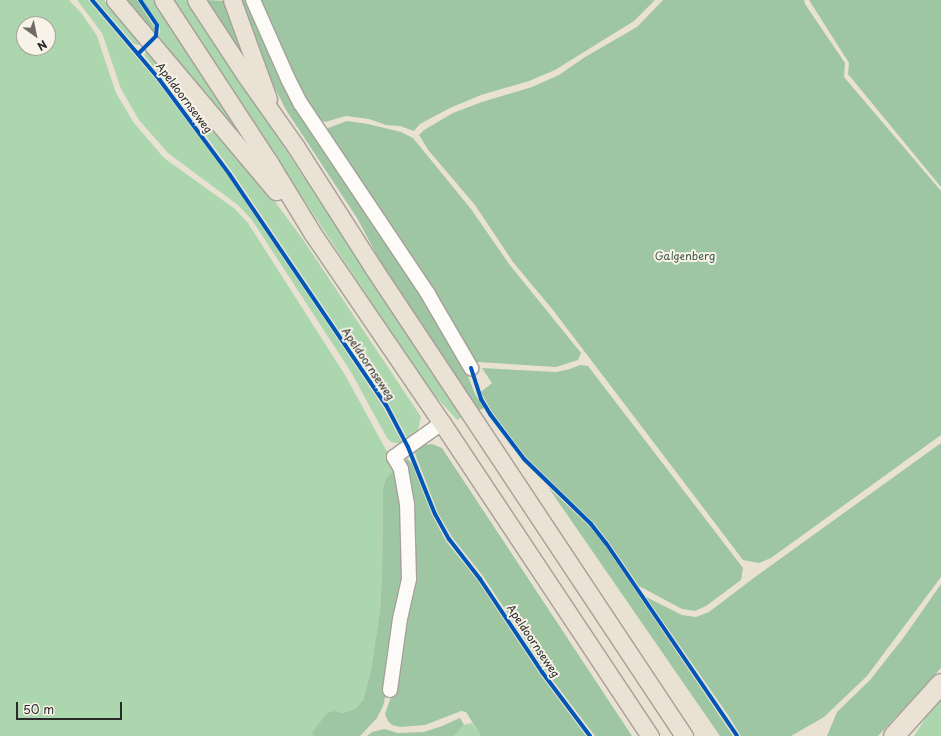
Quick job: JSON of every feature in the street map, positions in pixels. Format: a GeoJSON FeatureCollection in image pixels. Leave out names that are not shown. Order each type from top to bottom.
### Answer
{"type":"FeatureCollection","features":[{"type":"Feature","properties":{"kind":"highway"},"geometry":{"type":"LineString","coordinates":[[894,736],[941,684]]}},
{"type":"Feature","properties":{"kind":"main road"},"geometry":{"type":"LineString","coordinates":[[115,0],[313,234]]}},
{"type":"Feature","properties":{"kind":"main road"},"geometry":{"type":"LineString","coordinates":[[163,0],[269,162],[313,234],[442,423],[650,736]]}},
{"type":"Feature","properties":{"kind":"main road"},"geometry":{"type":"LineString","coordinates":[[196,0],[684,736]]}},
{"type":"Feature","properties":{"kind":"main road"},"geometry":{"type":"LineString","coordinates":[[232,0],[259,71],[273,114]]}},
{"type":"Feature","properties":{"kind":"street"},"geometry":{"type":"LineString","coordinates":[[253,0],[288,79],[301,104],[428,294],[471,368]]}},
{"type":"Feature","properties":{"kind":"street"},"geometry":{"type":"LineString","coordinates":[[390,690],[400,619],[408,579],[406,504],[401,469],[394,457],[442,423]]}},
{"type":"Feature","properties":{"kind":"green space"},"geometry":{"type":"Polygon","coordinates":[[[0,0],[69,0],[82,14],[97,36],[116,93],[134,123],[164,158],[235,209],[248,223],[345,375],[396,468],[385,479],[383,490],[380,610],[371,670],[363,700],[355,709],[343,713],[335,711],[313,733],[315,736],[0,736],[0,0]]]}},
{"type":"Feature","properties":{"kind":"green space"},"geometry":{"type":"Polygon","coordinates":[[[77,0],[88,0],[157,81],[228,176],[383,407],[403,444],[391,442],[387,438],[351,372],[252,220],[238,205],[168,153],[139,120],[121,89],[102,33],[77,0]]]}},
{"type":"Feature","properties":{"kind":"green space"},"geometry":{"type":"Polygon","coordinates":[[[96,0],[104,0],[142,44],[137,45],[133,43],[96,0]]]}},
{"type":"Feature","properties":{"kind":"green space"},"geometry":{"type":"Polygon","coordinates":[[[123,0],[137,0],[155,28],[153,35],[123,0]]]}},
{"type":"Feature","properties":{"kind":"green space"},"geometry":{"type":"Polygon","coordinates":[[[143,0],[154,0],[265,167],[157,39],[160,32],[159,24],[143,0]]]}},
{"type":"Feature","properties":{"kind":"green space"},"geometry":{"type":"Polygon","coordinates":[[[172,0],[187,0],[462,417],[457,420],[428,388],[172,0]]]}},
{"type":"Feature","properties":{"kind":"green space"},"geometry":{"type":"Polygon","coordinates":[[[206,0],[227,1],[254,73],[206,0]]]}},
{"type":"Feature","properties":{"kind":"green space"},"geometry":{"type":"Polygon","coordinates":[[[238,0],[248,0],[258,25],[459,353],[475,394],[484,408],[477,411],[387,274],[357,218],[286,110],[264,67],[238,0]]]}},
{"type":"Feature","properties":{"kind":"green space"},"geometry":{"type":"Polygon","coordinates":[[[260,0],[655,0],[634,21],[555,70],[529,81],[481,95],[450,108],[420,124],[414,131],[400,126],[386,125],[369,119],[346,116],[325,122],[316,118],[305,102],[260,0]]]}},
{"type":"Feature","properties":{"kind":"green space","name":"Galgenberg"},"geometry":{"type":"Polygon","coordinates":[[[663,0],[804,0],[805,4],[845,63],[844,77],[941,191],[941,435],[771,558],[759,563],[743,560],[553,310],[513,262],[475,205],[429,151],[419,135],[424,130],[453,113],[482,102],[532,87],[559,75],[585,57],[637,27],[663,0]]]}},
{"type":"Feature","properties":{"kind":"green space"},"geometry":{"type":"Polygon","coordinates":[[[809,0],[941,0],[941,187],[848,74],[849,63],[809,0]]]}},
{"type":"Feature","properties":{"kind":"green space"},"geometry":{"type":"Polygon","coordinates":[[[147,50],[264,187],[302,238],[421,417],[418,429],[413,438],[409,441],[389,404],[233,173],[180,100],[144,55],[147,50]]]}},
{"type":"Feature","properties":{"kind":"green space"},"geometry":{"type":"Polygon","coordinates":[[[347,121],[368,124],[401,132],[413,138],[471,209],[509,264],[581,353],[578,360],[556,367],[477,362],[326,132],[328,128],[347,121]]]}},
{"type":"Feature","properties":{"kind":"green space"},"geometry":{"type":"Polygon","coordinates":[[[580,365],[588,366],[743,568],[741,580],[706,606],[695,611],[682,609],[639,586],[594,523],[526,457],[492,412],[481,392],[492,383],[482,368],[556,372],[580,365]]]}},
{"type":"Feature","properties":{"kind":"green space"},"geometry":{"type":"Polygon","coordinates":[[[941,443],[941,577],[867,676],[824,717],[791,736],[741,736],[646,597],[682,615],[696,617],[709,612],[755,577],[941,443]]]}},
{"type":"Feature","properties":{"kind":"green space"},"geometry":{"type":"Polygon","coordinates":[[[432,444],[442,448],[632,736],[595,736],[545,670],[483,576],[452,537],[438,513],[414,451],[425,445],[432,444]]]}},
{"type":"Feature","properties":{"kind":"green space"},"geometry":{"type":"Polygon","coordinates":[[[407,458],[412,464],[432,515],[446,541],[478,581],[539,673],[586,736],[481,736],[466,712],[461,711],[425,725],[400,727],[392,725],[388,721],[385,714],[393,691],[403,620],[404,463],[407,458]]]}},
{"type":"Feature","properties":{"kind":"green space"},"geometry":{"type":"Polygon","coordinates":[[[396,468],[398,470],[406,578],[383,706],[377,718],[360,736],[315,736],[312,733],[327,713],[335,711],[343,713],[355,709],[363,700],[371,670],[380,610],[383,490],[385,479],[396,468]]]}},
{"type":"Feature","properties":{"kind":"green space"},"geometry":{"type":"Polygon","coordinates":[[[548,487],[590,527],[604,544],[733,736],[720,736],[548,487]]]}},
{"type":"Feature","properties":{"kind":"green space"},"geometry":{"type":"Polygon","coordinates":[[[941,584],[941,668],[878,736],[827,736],[837,712],[870,680],[904,637],[941,584]]]}},
{"type":"Feature","properties":{"kind":"green space"},"geometry":{"type":"Polygon","coordinates":[[[941,697],[941,736],[914,736],[934,705],[941,697]]]}},
{"type":"Feature","properties":{"kind":"green space"},"geometry":{"type":"Polygon","coordinates":[[[460,718],[464,725],[454,736],[367,736],[372,732],[384,729],[398,733],[424,732],[460,718]]]}},
{"type":"Feature","properties":{"kind":"green space"},"geometry":{"type":"Polygon","coordinates":[[[472,723],[481,736],[454,736],[464,725],[472,723]]]}},
{"type":"Feature","properties":{"kind":"cycle path","name":"Apeldoornseweg"},"geometry":{"type":"LineString","coordinates":[[92,0],[159,79],[230,175],[386,405],[408,447],[435,514],[449,539],[480,579],[542,672],[590,736]]}},
{"type":"Feature","properties":{"kind":"cycle path"},"geometry":{"type":"LineString","coordinates":[[138,54],[156,36],[157,25],[140,0]]}},
{"type":"Feature","properties":{"kind":"cycle path"},"geometry":{"type":"LineString","coordinates":[[471,368],[481,399],[490,414],[524,459],[591,524],[606,543],[737,736]]}}]}
